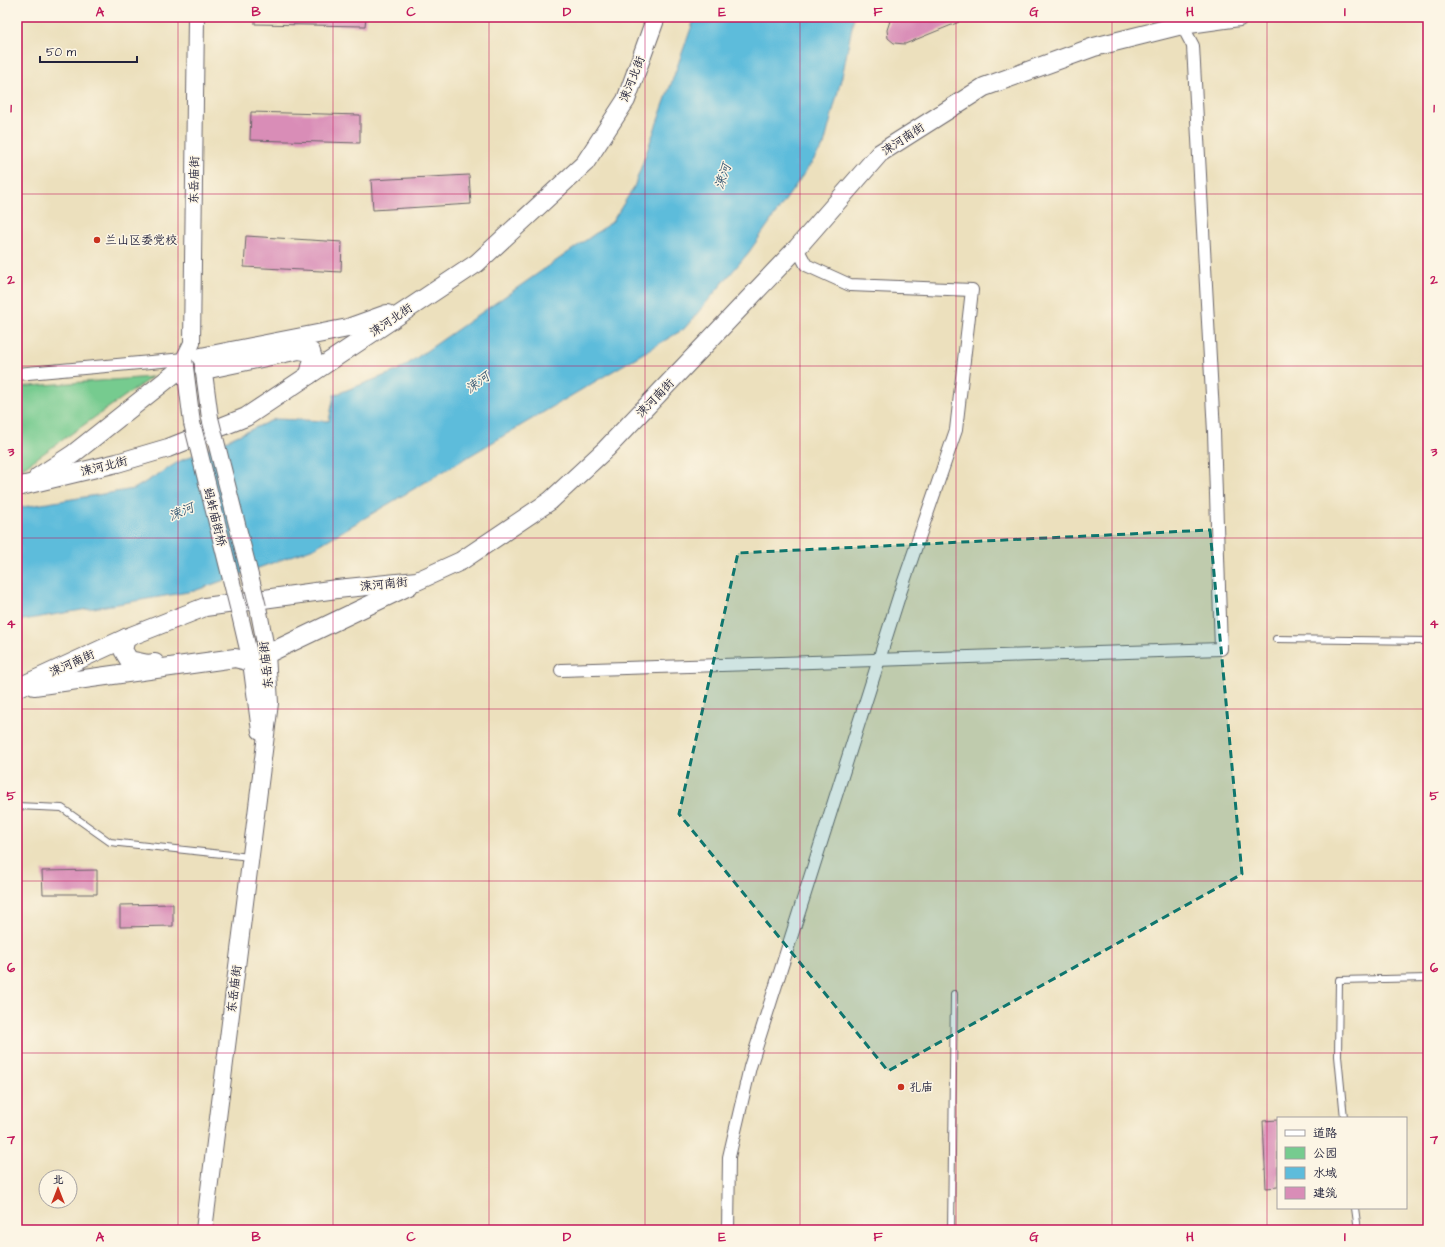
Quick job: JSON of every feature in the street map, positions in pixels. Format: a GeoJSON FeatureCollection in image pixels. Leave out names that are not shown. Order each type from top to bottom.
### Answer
{"type":"FeatureCollection","features":[{"type":"Feature","properties":{"kind":"main road","name":"涑河北街"},"geometry":{"type":"LineString","coordinates":[[21,486],[117,463],[168,448],[246,417],[477,263],[585,163],[626,100],[656,17]]}},
{"type":"Feature","properties":{"kind":"main road","name":"涑河南街"},"geometry":{"type":"LineString","coordinates":[[17,688],[126,638],[205,607],[337,589],[417,581],[461,561],[550,501],[606,449],[797,248],[880,153],[984,87],[1094,47],[1181,21],[1239,17]]}},
{"type":"Feature","properties":{"kind":"main road"},"geometry":{"type":"LineString","coordinates":[[199,356],[348,328],[414,304]]}},
{"type":"Feature","properties":{"kind":"main road"},"geometry":{"type":"LineString","coordinates":[[199,356],[299,350],[311,352],[313,359],[309,375]]}},
{"type":"Feature","properties":{"kind":"main road"},"geometry":{"type":"LineString","coordinates":[[117,463],[101,460],[94,451],[99,441],[184,368]]}},
{"type":"Feature","properties":{"kind":"main road"},"geometry":{"type":"LineString","coordinates":[[21,486],[73,454],[184,368]]}},
{"type":"Feature","properties":{"kind":"main road"},"geometry":{"type":"LineString","coordinates":[[266,648],[461,561]]}},
{"type":"Feature","properties":{"kind":"main road"},"geometry":{"type":"LineString","coordinates":[[266,648],[275,640],[346,609],[347,599],[337,589]]}},
{"type":"Feature","properties":{"kind":"main road"},"geometry":{"type":"LineString","coordinates":[[126,638],[123,650],[129,660],[148,664],[249,655]]}},
{"type":"Feature","properties":{"kind":"main road"},"geometry":{"type":"LineString","coordinates":[[17,688],[249,655]]}},
{"type":"Feature","properties":{"kind":"street","name":"东岳庙街"},"geometry":{"type":"LineString","coordinates":[[196,17],[199,356],[210,418],[258,607],[266,648],[270,703],[263,748],[204,1230]]}},
{"type":"Feature","properties":{"kind":"street"},"geometry":{"type":"LineString","coordinates":[[561,670],[1221,648],[1214,432],[1193,46],[1181,21]]}},
{"type":"Feature","properties":{"kind":"street"},"geometry":{"type":"LineString","coordinates":[[728,1230],[729,1157],[750,1068],[879,660],[956,430],[972,290],[850,285],[806,265],[797,248]]}},
{"type":"Feature","properties":{"kind":"street","name":"东岳庙街"},"geometry":{"type":"LineString","coordinates":[[184,368],[199,356]]}},
{"type":"Feature","properties":{"kind":"street"},"geometry":{"type":"LineString","coordinates":[[17,374],[184,368]]}},
{"type":"Feature","properties":{"kind":"street","name":"蚂蚱庙街桥"},"geometry":{"type":"LineString","coordinates":[[184,368],[192,423],[239,611]]}},
{"type":"Feature","properties":{"kind":"street","name":"东岳庙街"},"geometry":{"type":"LineString","coordinates":[[239,611],[249,655],[263,748]]}},
{"type":"Feature","properties":{"kind":"lane"},"geometry":{"type":"LineString","coordinates":[[1276,640],[1428,641]]}},
{"type":"Feature","properties":{"kind":"lane"},"geometry":{"type":"LineString","coordinates":[[17,806],[62,808],[110,842],[250,857]]}},
{"type":"Feature","properties":{"kind":"lane"},"geometry":{"type":"LineString","coordinates":[[1344,1117],[1338,1056],[1339,980],[1428,978]]}},
{"type":"Feature","properties":{"kind":"lane"},"geometry":{"type":"LineString","coordinates":[[951,1230],[954,994]]}},
{"type":"Feature","properties":{"kind":"lane"},"geometry":{"type":"LineString","coordinates":[[1355,1209],[1358,1230]]}},
{"type":"Feature","properties":{"kind":"highlighted area"},"geometry":{"type":"Polygon","coordinates":[[[1210,530],[1242,874],[888,1071],[679,814],[738,553],[1210,530]]]}},
{"type":"Feature","properties":{"kind":"green space"},"geometry":{"type":"Polygon","coordinates":[[[152,377],[17,472],[17,387],[152,377]]]}},
{"type":"Feature","properties":{"kind":"water","name":"涑河"},"geometry":{"type":"Polygon","coordinates":[[[695,17],[854,17],[843,72],[824,145],[749,252],[684,329],[314,548],[194,591],[17,621],[17,508],[134,489],[180,461],[275,419],[329,421],[334,395],[399,370],[612,222],[634,187],[695,17]]]}},
{"type":"Feature","properties":{"kind":"building"},"geometry":{"type":"Polygon","coordinates":[[[255,17],[366,17],[365,26],[255,24],[255,17]]]}},
{"type":"Feature","properties":{"kind":"building"},"geometry":{"type":"Polygon","coordinates":[[[886,17],[956,17],[959,22],[905,44],[894,43],[888,38],[887,30],[890,21],[885,20],[886,17]]]}},
{"type":"Feature","properties":{"kind":"building"},"geometry":{"type":"Polygon","coordinates":[[[251,112],[360,115],[360,143],[250,140],[251,112]]]}},
{"type":"Feature","properties":{"kind":"building"},"geometry":{"type":"Polygon","coordinates":[[[469,175],[471,204],[373,210],[371,180],[469,175]]]}},
{"type":"Feature","properties":{"kind":"building"},"geometry":{"type":"Polygon","coordinates":[[[246,236],[342,242],[341,272],[244,267],[246,236]]]}},
{"type":"Feature","properties":{"kind":"building"},"geometry":{"type":"Polygon","coordinates":[[[97,870],[97,894],[43,894],[42,871],[97,870]]]}},
{"type":"Feature","properties":{"kind":"building"},"geometry":{"type":"Polygon","coordinates":[[[173,904],[173,926],[120,927],[120,905],[173,904]]]}},
{"type":"Feature","properties":{"kind":"building"},"geometry":{"type":"Polygon","coordinates":[[[1277,1120],[1277,1187],[1266,1188],[1263,1121],[1277,1120]]]}},
{"type":"Feature","properties":{"kind":"place","name":"兰山区委党校"},"geometry":{"type":"Point","coordinates":[97,240]}},
{"type":"Feature","properties":{"kind":"place","name":"孔庙"},"geometry":{"type":"Point","coordinates":[901,1087]}}]}
